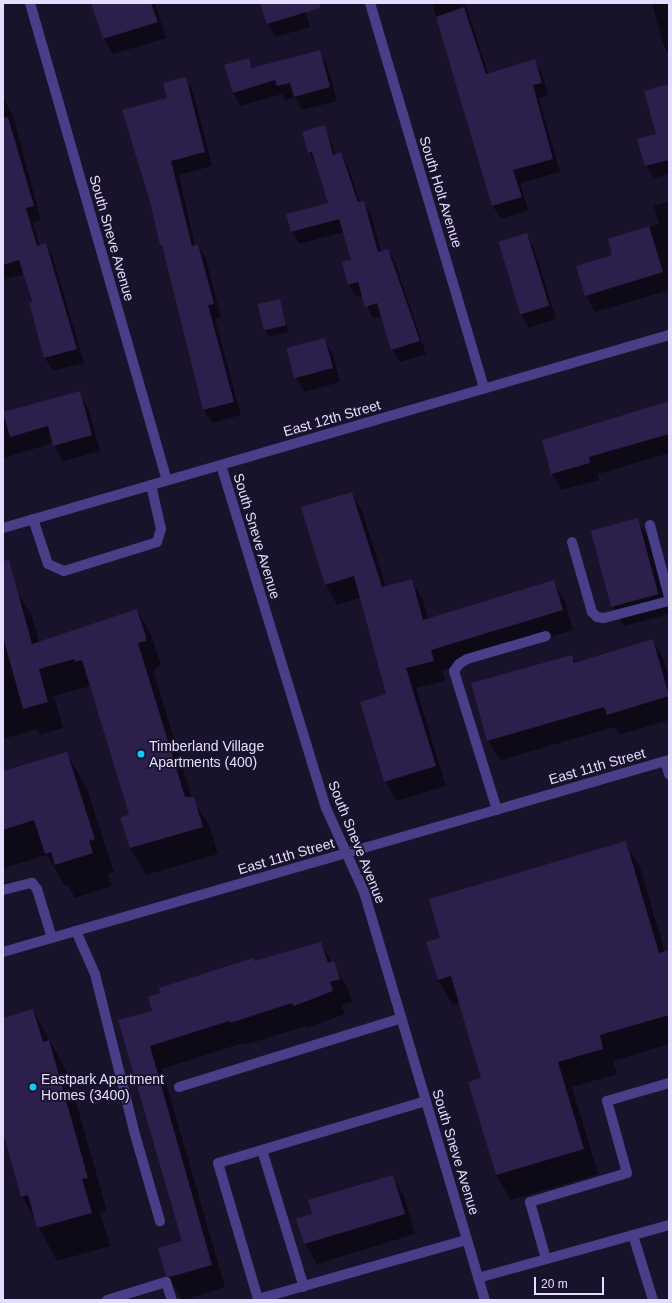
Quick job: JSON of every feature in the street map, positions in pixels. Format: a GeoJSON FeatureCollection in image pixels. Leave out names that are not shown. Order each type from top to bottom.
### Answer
{"type":"FeatureCollection","features":[{"type":"Feature","properties":{"kind":"street","name":"South Sneve Avenue"},"geometry":{"type":"LineString","coordinates":[[30,3],[167,480]]}},
{"type":"Feature","properties":{"kind":"street","name":"South Holt Avenue"},"geometry":{"type":"LineString","coordinates":[[370,3],[484,389]]}},
{"type":"Feature","properties":{"kind":"street","name":"East 12th Street"},"geometry":{"type":"LineString","coordinates":[[3,528],[669,335]]}},
{"type":"Feature","properties":{"kind":"street","name":"South Sneve Avenue"},"geometry":{"type":"LineString","coordinates":[[221,465],[326,808],[364,892],[485,1300]]}},
{"type":"Feature","properties":{"kind":"street"},"geometry":{"type":"LineString","coordinates":[[33,519],[48,564],[64,570],[157,542],[161,529],[151,485]]}},
{"type":"Feature","properties":{"kind":"street"},"geometry":{"type":"LineString","coordinates":[[650,526],[669,597]]}},
{"type":"Feature","properties":{"kind":"street"},"geometry":{"type":"LineString","coordinates":[[572,542],[592,612],[597,617],[604,618],[669,601]]}},
{"type":"Feature","properties":{"kind":"street"},"geometry":{"type":"LineString","coordinates":[[497,810],[454,671],[459,664],[467,659],[546,636]]}},
{"type":"Feature","properties":{"kind":"street","name":"East 11th Street"},"geometry":{"type":"LineString","coordinates":[[3,952],[667,760]]}},
{"type":"Feature","properties":{"kind":"street"},"geometry":{"type":"LineString","coordinates":[[667,760],[669,774]]}},
{"type":"Feature","properties":{"kind":"street"},"geometry":{"type":"LineString","coordinates":[[3,890],[32,884],[36,889],[52,938]]}},
{"type":"Feature","properties":{"kind":"street"},"geometry":{"type":"LineString","coordinates":[[76,931],[95,974],[134,1131],[160,1221]]}},
{"type":"Feature","properties":{"kind":"street"},"geometry":{"type":"LineString","coordinates":[[178,1087],[402,1018]]}},
{"type":"Feature","properties":{"kind":"street"},"geometry":{"type":"LineString","coordinates":[[546,1259],[530,1202],[627,1173],[607,1101],[669,1083]]}},
{"type":"Feature","properties":{"kind":"street"},"geometry":{"type":"LineString","coordinates":[[426,1101],[218,1163],[258,1300],[467,1240]]}},
{"type":"Feature","properties":{"kind":"street"},"geometry":{"type":"LineString","coordinates":[[262,1150],[304,1287]]}},
{"type":"Feature","properties":{"kind":"street"},"geometry":{"type":"LineString","coordinates":[[478,1278],[669,1225]]}},
{"type":"Feature","properties":{"kind":"street"},"geometry":{"type":"LineString","coordinates":[[633,1235],[653,1300]]}},
{"type":"Feature","properties":{"kind":"street"},"geometry":{"type":"LineString","coordinates":[[106,1300],[166,1282],[172,1300]]}},
{"type":"Feature","properties":{"kind":"building"},"geometry":{"type":"Polygon","coordinates":[[[91,3],[151,3],[158,22],[103,39],[91,3]]]}},
{"type":"Feature","properties":{"kind":"building"},"geometry":{"type":"Polygon","coordinates":[[[260,3],[319,3],[320,8],[267,24],[260,3]]]}},
{"type":"Feature","properties":{"kind":"building"},"geometry":{"type":"Polygon","coordinates":[[[464,7],[486,74],[535,59],[542,83],[533,85],[553,159],[513,170],[522,197],[492,206],[436,17],[464,7]]]}},
{"type":"Feature","properties":{"kind":"building"},"geometry":{"type":"Polygon","coordinates":[[[320,50],[330,87],[294,97],[290,83],[277,86],[275,80],[233,93],[224,65],[249,58],[252,68],[320,50]]]}},
{"type":"Feature","properties":{"kind":"building"},"geometry":{"type":"Polygon","coordinates":[[[186,77],[205,152],[171,161],[192,246],[198,244],[214,304],[208,305],[234,402],[203,410],[162,245],[160,245],[151,205],[122,110],[167,98],[163,83],[186,77]]]}},
{"type":"Feature","properties":{"kind":"building"},"geometry":{"type":"Polygon","coordinates":[[[669,84],[669,160],[645,166],[637,139],[656,134],[644,91],[669,84]]]}},
{"type":"Feature","properties":{"kind":"building"},"geometry":{"type":"Polygon","coordinates":[[[8,117],[34,206],[26,208],[37,246],[46,243],[77,349],[44,358],[29,302],[32,302],[19,260],[3,265],[3,118],[8,117]]]}},
{"type":"Feature","properties":{"kind":"building"},"geometry":{"type":"Polygon","coordinates":[[[325,125],[333,155],[341,152],[358,202],[364,201],[378,252],[388,249],[420,341],[391,350],[377,303],[365,307],[358,282],[348,285],[342,262],[351,260],[339,219],[291,232],[286,214],[328,203],[312,152],[308,153],[302,132],[325,125]]]}},
{"type":"Feature","properties":{"kind":"building"},"geometry":{"type":"Polygon","coordinates":[[[649,226],[663,272],[585,296],[576,266],[612,255],[608,239],[649,226]]]}},
{"type":"Feature","properties":{"kind":"building"},"geometry":{"type":"Polygon","coordinates":[[[527,233],[549,306],[521,314],[498,242],[527,233]]]}},
{"type":"Feature","properties":{"kind":"building"},"geometry":{"type":"Polygon","coordinates":[[[280,299],[286,325],[264,330],[258,304],[280,299]]]}},
{"type":"Feature","properties":{"kind":"building"},"geometry":{"type":"Polygon","coordinates":[[[325,338],[333,368],[294,378],[286,348],[325,338]]]}},
{"type":"Feature","properties":{"kind":"building"},"geometry":{"type":"Polygon","coordinates":[[[80,391],[92,435],[53,446],[48,426],[10,437],[3,412],[80,391]]]}},
{"type":"Feature","properties":{"kind":"building"},"geometry":{"type":"Polygon","coordinates":[[[669,401],[669,434],[589,457],[590,463],[551,474],[542,440],[669,401]]]}},
{"type":"Feature","properties":{"kind":"building"},"geometry":{"type":"Polygon","coordinates":[[[352,492],[382,587],[412,579],[423,620],[554,580],[563,610],[431,650],[434,661],[406,668],[436,766],[384,782],[360,702],[386,694],[354,576],[325,585],[301,507],[352,492]]]}},
{"type":"Feature","properties":{"kind":"building"},"geometry":{"type":"Polygon","coordinates":[[[638,518],[658,594],[611,607],[591,531],[638,518]]]}},
{"type":"Feature","properties":{"kind":"building","name":"Timberland Village Apartments (400)"},"geometry":{"type":"Polygon","coordinates":[[[9,560],[32,644],[137,609],[146,637],[146,641],[138,643],[185,797],[194,797],[203,827],[130,848],[120,818],[129,814],[82,660],[75,662],[74,659],[39,669],[48,702],[23,709],[3,637],[3,561],[9,560]]]}},
{"type":"Feature","properties":{"kind":"building"},"geometry":{"type":"Polygon","coordinates":[[[653,639],[669,696],[607,715],[604,707],[487,741],[471,683],[572,655],[574,663],[653,639]]]}},
{"type":"Feature","properties":{"kind":"building"},"geometry":{"type":"Polygon","coordinates":[[[67,752],[95,839],[89,841],[93,853],[55,865],[51,852],[45,854],[34,820],[3,830],[3,771],[67,752]]]}},
{"type":"Feature","properties":{"kind":"building"},"geometry":{"type":"Polygon","coordinates":[[[626,841],[659,953],[669,950],[669,1015],[600,1035],[603,1049],[558,1062],[584,1149],[496,1175],[468,1082],[481,1078],[451,976],[438,980],[426,942],[440,938],[429,899],[626,841]]]}},
{"type":"Feature","properties":{"kind":"building"},"geometry":{"type":"Polygon","coordinates":[[[321,942],[328,963],[334,961],[340,979],[330,982],[333,991],[294,1006],[292,1003],[150,1046],[212,1265],[170,1277],[166,1276],[158,1248],[182,1241],[118,1020],[152,1011],[148,997],[160,993],[159,988],[253,958],[254,961],[321,942]]]}},
{"type":"Feature","properties":{"kind":"building","name":"Eastpark Apartment Homes (3400)"},"geometry":{"type":"Polygon","coordinates":[[[33,1009],[43,1042],[49,1040],[88,1178],[82,1179],[92,1213],[37,1228],[28,1195],[21,1197],[3,1132],[3,1018],[33,1009]]]}},
{"type":"Feature","properties":{"kind":"building"},"geometry":{"type":"Polygon","coordinates":[[[393,1175],[405,1214],[304,1244],[296,1219],[312,1214],[308,1200],[393,1175]]]}},
{"type":"Feature","properties":{"kind":"place","name":"Timberland Village Apartments (400)"},"geometry":{"type":"Point","coordinates":[141,754]}},
{"type":"Feature","properties":{"kind":"place","name":"Eastpark Apartment Homes (3400)"},"geometry":{"type":"Point","coordinates":[33,1087]}}]}
